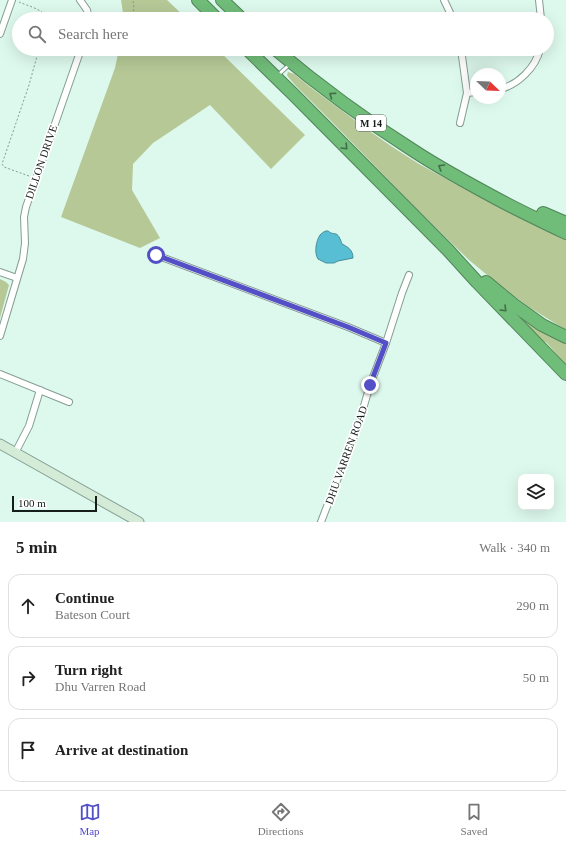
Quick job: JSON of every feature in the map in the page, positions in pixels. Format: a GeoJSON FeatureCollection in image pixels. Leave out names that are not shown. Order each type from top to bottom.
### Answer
{"type":"FeatureCollection","features":[{"type":"Feature","properties":{"kind":"highway"},"geometry":{"type":"LineString","coordinates":[[198,0],[210,12]]}},
{"type":"Feature","properties":{"kind":"highway"},"geometry":{"type":"LineString","coordinates":[[222,0],[235,12]]}},
{"type":"Feature","properties":{"kind":"highway"},"geometry":{"type":"LineString","coordinates":[[254,56],[448,250],[566,374]]}},
{"type":"Feature","properties":{"kind":"highway","name":"M 14"},"geometry":{"type":"LineString","coordinates":[[284,56],[344,104],[415,152],[505,203],[566,233]]}},
{"type":"Feature","properties":{"kind":"highway"},"geometry":{"type":"LineString","coordinates":[[475,186],[566,223]]}},
{"type":"Feature","properties":{"kind":"highway"},"geometry":{"type":"LineString","coordinates":[[448,250],[514,305],[542,325],[566,337]]}},
{"type":"Feature","properties":{"kind":"main road"},"geometry":{"type":"LineString","coordinates":[[0,444],[139,522]]}},
{"type":"Feature","properties":{"kind":"street"},"geometry":{"type":"LineString","coordinates":[[0,34],[12,0]]}},
{"type":"Feature","properties":{"kind":"street"},"geometry":{"type":"LineString","coordinates":[[80,0],[88,12]]}},
{"type":"Feature","properties":{"kind":"street"},"geometry":{"type":"LineString","coordinates":[[444,0],[450,12]]}},
{"type":"Feature","properties":{"kind":"street"},"geometry":{"type":"LineString","coordinates":[[539,0],[540,12]]}},
{"type":"Feature","properties":{"kind":"street","name":"DILLON DRIVE"},"geometry":{"type":"LineString","coordinates":[[0,336],[23,259],[25,249],[24,224],[26,207],[79,56]]}},
{"type":"Feature","properties":{"kind":"street"},"geometry":{"type":"LineString","coordinates":[[460,123],[467,93],[462,56]]}},
{"type":"Feature","properties":{"kind":"street"},"geometry":{"type":"LineString","coordinates":[[506,88],[518,82],[531,68],[537,56]]}},
{"type":"Feature","properties":{"kind":"street"},"geometry":{"type":"LineString","coordinates":[[156,255],[348,327],[386,343]]}},
{"type":"Feature","properties":{"kind":"street"},"geometry":{"type":"LineString","coordinates":[[0,272],[17,278]]}},
{"type":"Feature","properties":{"kind":"street","name":"DHU VARREN ROAD"},"geometry":{"type":"LineString","coordinates":[[321,522],[359,423],[370,385],[409,274]]}},
{"type":"Feature","properties":{"kind":"street"},"geometry":{"type":"LineString","coordinates":[[0,374],[70,402]]}},
{"type":"Feature","properties":{"kind":"street"},"geometry":{"type":"LineString","coordinates":[[15,453],[29,426],[40,390]]}},
{"type":"Feature","properties":{"kind":"lane"},"geometry":{"type":"LineString","coordinates":[[276,77],[291,62]]}},
{"type":"Feature","properties":{"kind":"path"},"geometry":{"type":"LineString","coordinates":[[133,0],[133,12]]}},
{"type":"Feature","properties":{"kind":"path"},"geometry":{"type":"LineString","coordinates":[[19,2],[41,12]]}},
{"type":"Feature","properties":{"kind":"path"},"geometry":{"type":"LineString","coordinates":[[3,165],[2,162],[29,85],[36,56]]}},
{"type":"Feature","properties":{"kind":"path"},"geometry":{"type":"LineString","coordinates":[[3,165],[4,167],[29,176]]}},
{"type":"Feature","properties":{"kind":"green space"},"geometry":{"type":"Polygon","coordinates":[[[121,0],[167,0],[180,12],[123,12],[121,0]]]}},
{"type":"Feature","properties":{"kind":"green space"},"geometry":{"type":"Polygon","coordinates":[[[118,56],[224,56],[305,135],[271,169],[210,105],[153,143],[133,164],[132,190],[160,238],[140,248],[61,217],[115,68],[118,56]]]}},
{"type":"Feature","properties":{"kind":"green space"},"geometry":{"type":"Polygon","coordinates":[[[288,72],[294,74],[368,130],[419,164],[474,194],[566,238],[566,330],[529,307],[469,260],[296,86],[287,75],[288,72]]]}},
{"type":"Feature","properties":{"kind":"green space"},"geometry":{"type":"Polygon","coordinates":[[[0,279],[9,285],[0,318],[0,279]]]}},
{"type":"Feature","properties":{"kind":"green space"},"geometry":{"type":"Polygon","coordinates":[[[525,320],[566,344],[566,365],[547,343],[532,330],[524,321],[525,320]]]}},
{"type":"Feature","properties":{"kind":"water"},"geometry":{"type":"Polygon","coordinates":[[[326,231],[336,234],[340,238],[342,244],[351,251],[353,258],[334,263],[326,263],[318,259],[316,250],[317,240],[320,235],[326,231]]]}},
{"type":"Feature","properties":{"kind":"route"},"geometry":{"type":"LineString","coordinates":[[156,255],[249,289],[386,343],[370,385]]}}]}
